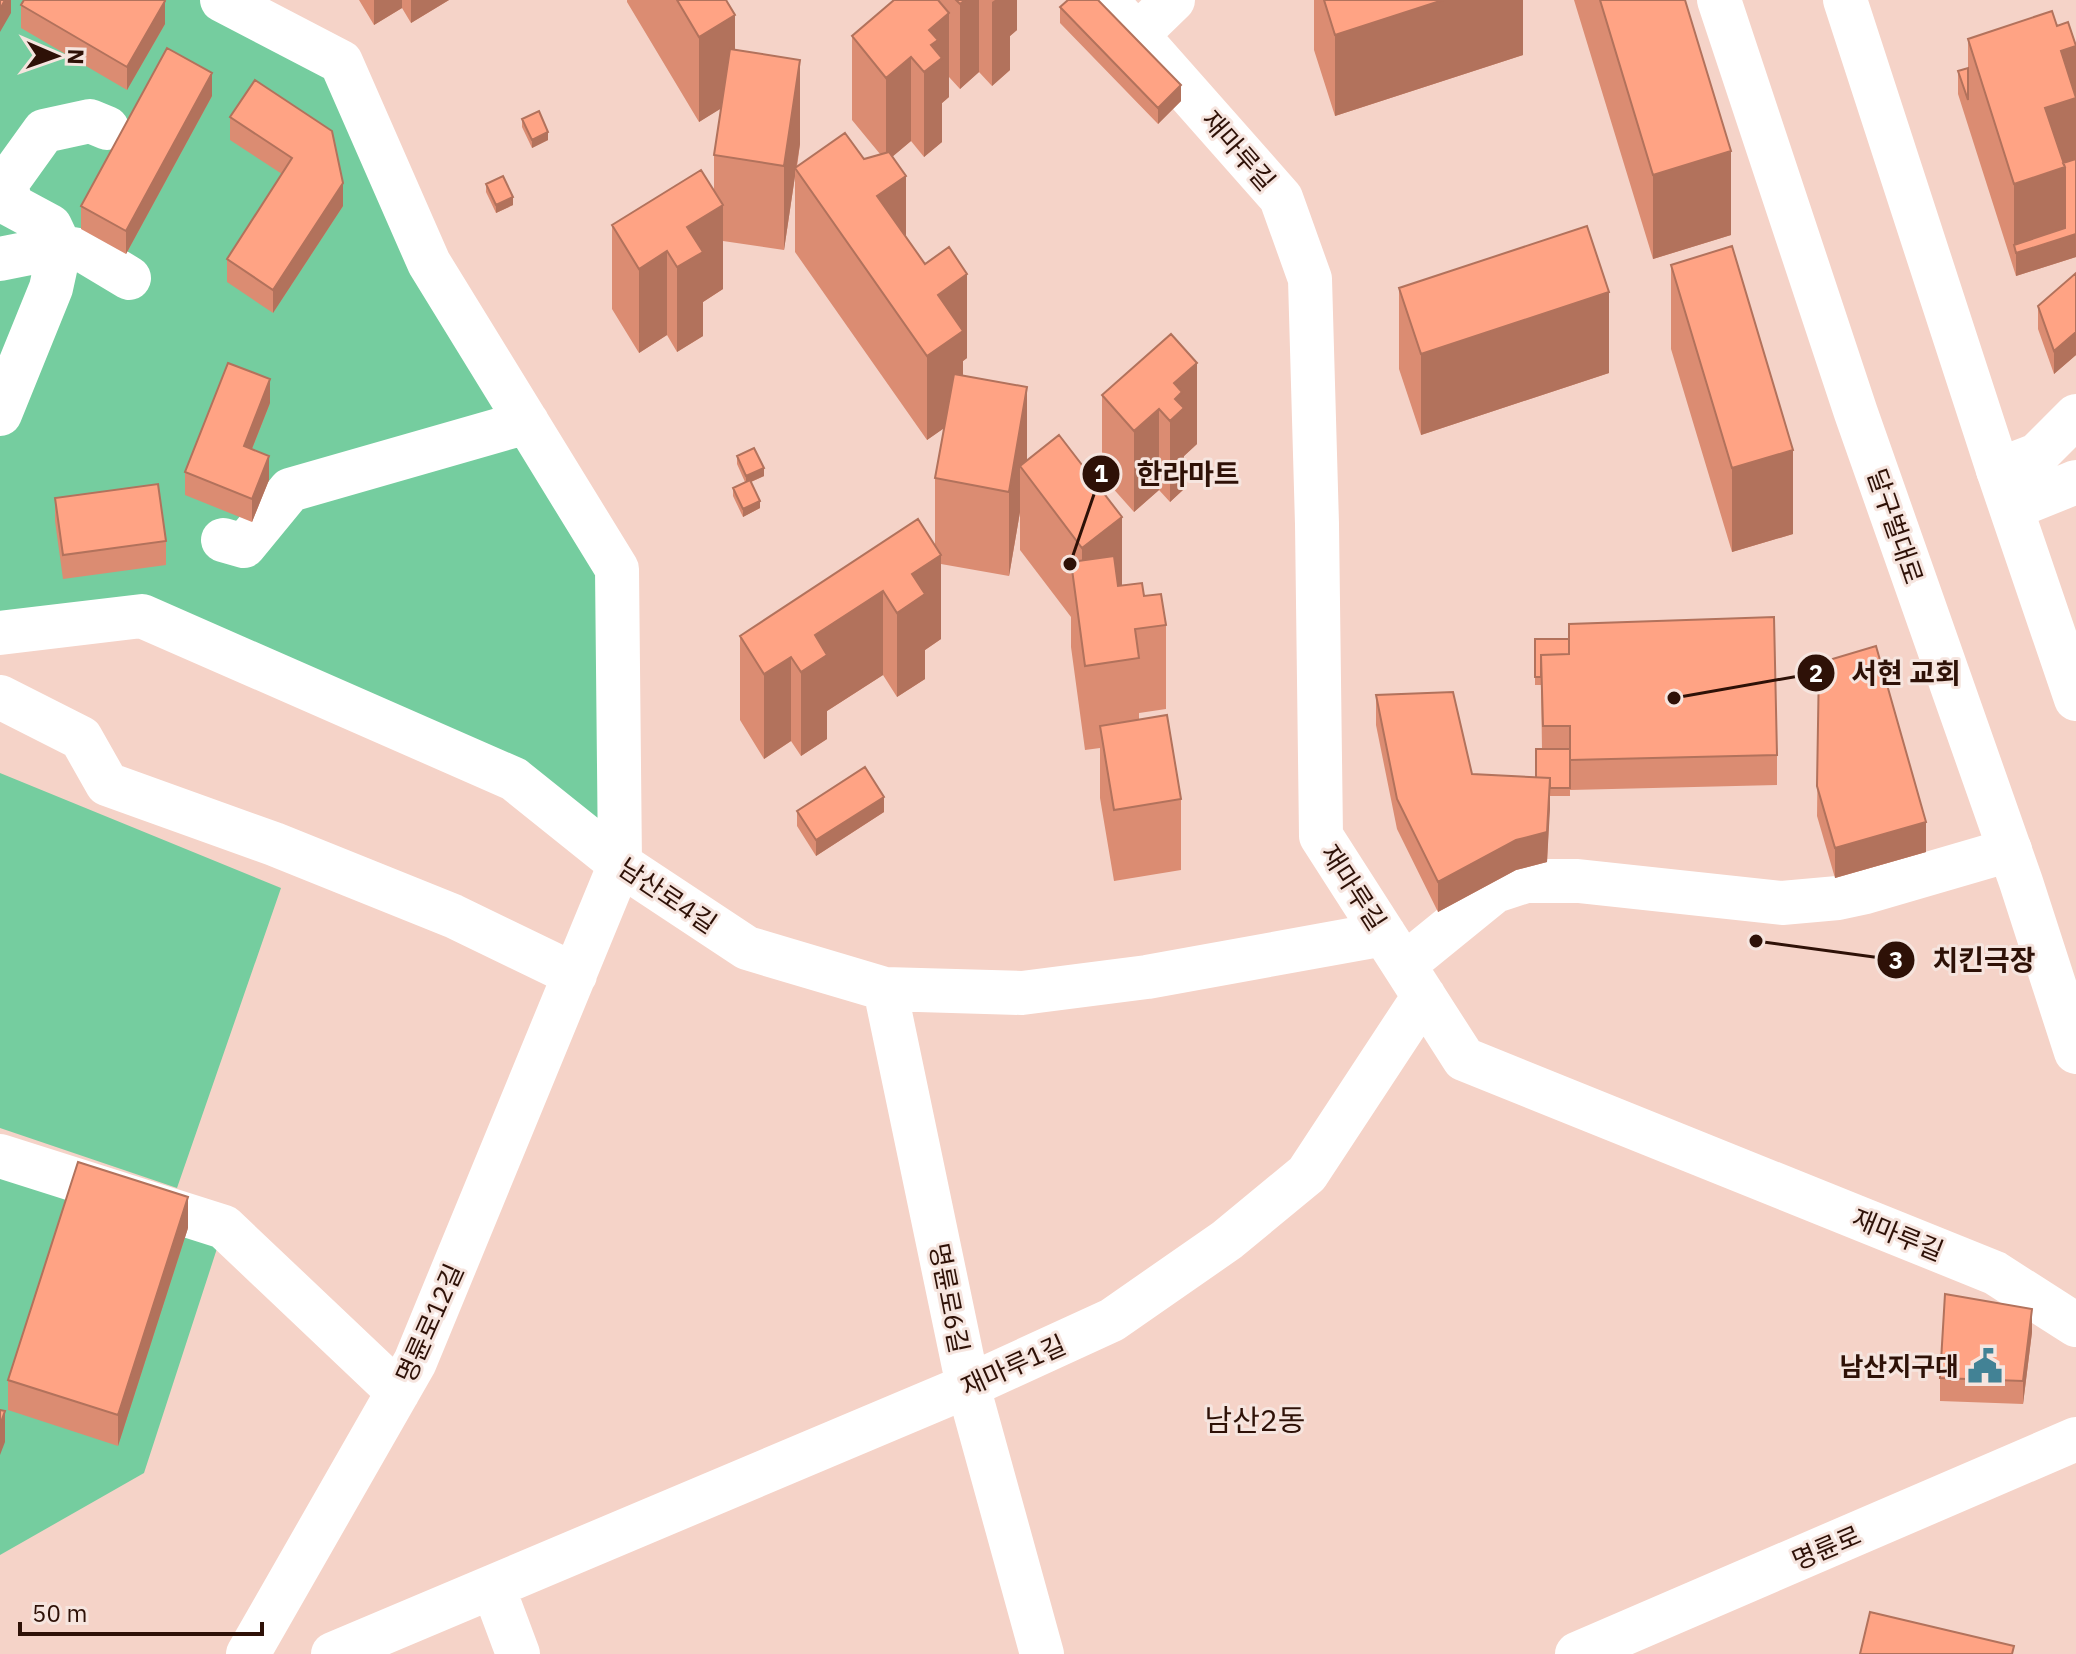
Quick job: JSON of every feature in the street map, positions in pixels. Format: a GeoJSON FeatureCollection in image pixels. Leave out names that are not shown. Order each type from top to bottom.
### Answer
{"type":"FeatureCollection","features":[{"type":"Feature","properties":{"kind":"street"},"geometry":{"type":"LineString","coordinates":[[222,0],[341,62],[429,263],[617,569],[620,864]]}},
{"type":"Feature","properties":{"kind":"street","name":"재마루길"},"geometry":{"type":"LineString","coordinates":[[1106,0],[1281,198],[1310,279],[1321,836],[1464,1059],[1995,1273],[2076,1325]]}},
{"type":"Feature","properties":{"kind":"street"},"geometry":{"type":"LineString","coordinates":[[1137,35],[1173,0]]}},
{"type":"Feature","properties":{"kind":"street","name":"달구벌대로"},"geometry":{"type":"LineString","coordinates":[[1719,0],[1856,413],[2010,850],[2076,1052]]}},
{"type":"Feature","properties":{"kind":"street"},"geometry":{"type":"LineString","coordinates":[[1845,0],[2076,699]]}},
{"type":"Feature","properties":{"kind":"street"},"geometry":{"type":"LineString","coordinates":[[0,414],[51,288],[60,247],[50,226],[11,205],[6,184],[44,131],[90,121],[107,128]]}},
{"type":"Feature","properties":{"kind":"street"},"geometry":{"type":"LineString","coordinates":[[0,259],[60,247],[84,251],[129,278]]}},
{"type":"Feature","properties":{"kind":"street"},"geometry":{"type":"LineString","coordinates":[[2005,489],[2076,416]]}},
{"type":"Feature","properties":{"kind":"street"},"geometry":{"type":"LineString","coordinates":[[223,540],[244,546],[290,490],[527,422]]}},
{"type":"Feature","properties":{"kind":"street"},"geometry":{"type":"LineString","coordinates":[[2005,489],[2076,482]]}},
{"type":"Feature","properties":{"kind":"street","name":"남산로4길"},"geometry":{"type":"LineString","coordinates":[[0,633],[142,616],[514,779],[620,864],[747,948],[885,989],[1022,993],[1147,977],[1404,965]]}},
{"type":"Feature","properties":{"kind":"street"},"geometry":{"type":"LineString","coordinates":[[0,697],[81,738],[107,784],[274,844],[453,916],[575,975]]}},
{"type":"Feature","properties":{"kind":"street"},"geometry":{"type":"LineString","coordinates":[[1404,965],[1495,891],[1526,881],[1578,881],[1782,903],[1866,892],[2010,850]]}},
{"type":"Feature","properties":{"kind":"street","name":"명륜로12길"},"geometry":{"type":"LineString","coordinates":[[248,1654],[415,1362],[620,864]]}},
{"type":"Feature","properties":{"kind":"street","name":"재마루1길"},"geometry":{"type":"LineString","coordinates":[[333,1654],[968,1386],[1112,1320],[1227,1240],[1307,1174],[1404,965]]}},
{"type":"Feature","properties":{"kind":"street","name":"명륜로6길"},"geometry":{"type":"LineString","coordinates":[[885,989],[968,1386],[1038,1653]]}},
{"type":"Feature","properties":{"kind":"street"},"geometry":{"type":"LineString","coordinates":[[0,1156],[224,1227],[398,1392]]}},
{"type":"Feature","properties":{"kind":"street","name":"명륜로"},"geometry":{"type":"LineString","coordinates":[[1577,1654],[2076,1439]]}},
{"type":"Feature","properties":{"kind":"street"},"geometry":{"type":"LineString","coordinates":[[493,1587],[518,1654]]}},
{"type":"Feature","properties":{"kind":"green space"},"geometry":{"type":"Polygon","coordinates":[[[0,0],[241,0],[341,62],[617,569],[620,864],[514,779],[142,616],[0,632],[0,0]]]}},
{"type":"Feature","properties":{"kind":"green space"},"geometry":{"type":"Polygon","coordinates":[[[0,773],[281,888],[177,1188],[0,1128],[0,773]]]}},
{"type":"Feature","properties":{"kind":"green space"},"geometry":{"type":"Polygon","coordinates":[[[0,1156],[224,1227],[144,1473],[0,1555],[0,1156]]]}},
{"type":"Feature","properties":{"kind":"building"},"geometry":{"type":"Polygon","coordinates":[[[24,0],[165,1],[127,67],[21,5],[24,0]]]}},
{"type":"Feature","properties":{"kind":"building"},"geometry":{"type":"Polygon","coordinates":[[[677,0],[726,0],[735,15],[699,37],[677,0]]]}},
{"type":"Feature","properties":{"kind":"building"},"geometry":{"type":"Polygon","coordinates":[[[894,0],[938,0],[949,13],[929,30],[938,40],[931,45],[942,58],[924,72],[911,57],[886,78],[852,36],[894,0]]]}},
{"type":"Feature","properties":{"kind":"building"},"geometry":{"type":"Polygon","coordinates":[[[1068,0],[1098,0],[1181,85],[1158,108],[1060,7],[1068,0]]]}},
{"type":"Feature","properties":{"kind":"building"},"geometry":{"type":"Polygon","coordinates":[[[1324,0],[1443,0],[1335,35],[1324,0]]]}},
{"type":"Feature","properties":{"kind":"building"},"geometry":{"type":"Polygon","coordinates":[[[1600,0],[1685,0],[1731,151],[1653,175],[1600,0]]]}},
{"type":"Feature","properties":{"kind":"building"},"geometry":{"type":"Polygon","coordinates":[[[2052,11],[2057,26],[2068,22],[2076,46],[2061,51],[2076,98],[2045,108],[2065,167],[2014,184],[1968,39],[2052,11]]]}},
{"type":"Feature","properties":{"kind":"building"},"geometry":{"type":"Polygon","coordinates":[[[167,48],[212,73],[126,231],[81,206],[167,48]]]}},
{"type":"Feature","properties":{"kind":"building"},"geometry":{"type":"Polygon","coordinates":[[[730,49],[800,60],[784,166],[714,155],[730,49]]]}},
{"type":"Feature","properties":{"kind":"building"},"geometry":{"type":"Polygon","coordinates":[[[1968,68],[1968,100],[1958,71],[1968,68]]]}},
{"type":"Feature","properties":{"kind":"building"},"geometry":{"type":"Polygon","coordinates":[[[255,80],[332,131],[343,183],[273,290],[227,259],[292,158],[230,117],[255,80]]]}},
{"type":"Feature","properties":{"kind":"building"},"geometry":{"type":"Polygon","coordinates":[[[539,111],[548,132],[532,140],[522,119],[539,111]]]}},
{"type":"Feature","properties":{"kind":"building"},"geometry":{"type":"Polygon","coordinates":[[[845,133],[864,159],[889,152],[906,176],[877,196],[925,264],[949,247],[967,274],[938,295],[963,331],[927,356],[795,168],[845,133]]]}},
{"type":"Feature","properties":{"kind":"building"},"geometry":{"type":"Polygon","coordinates":[[[2076,159],[2076,234],[2016,253],[2014,245],[2065,228],[2063,163],[2076,159]]]}},
{"type":"Feature","properties":{"kind":"building"},"geometry":{"type":"Polygon","coordinates":[[[701,170],[723,205],[687,227],[703,252],[677,267],[667,251],[639,269],[612,225],[701,170]]]}},
{"type":"Feature","properties":{"kind":"building"},"geometry":{"type":"Polygon","coordinates":[[[503,176],[513,197],[496,205],[486,184],[503,176]]]}},
{"type":"Feature","properties":{"kind":"building"},"geometry":{"type":"Polygon","coordinates":[[[1587,226],[1609,292],[1421,354],[1399,288],[1587,226]]]}},
{"type":"Feature","properties":{"kind":"building"},"geometry":{"type":"Polygon","coordinates":[[[1732,246],[1793,450],[1732,468],[1671,265],[1732,246]]]}},
{"type":"Feature","properties":{"kind":"building"},"geometry":{"type":"Polygon","coordinates":[[[2076,273],[2076,332],[2054,351],[2038,306],[2076,273]]]}},
{"type":"Feature","properties":{"kind":"building"},"geometry":{"type":"Polygon","coordinates":[[[1171,334],[1197,363],[1174,383],[1182,392],[1175,399],[1184,408],[1170,421],[1159,409],[1134,431],[1102,395],[1171,334]]]}},
{"type":"Feature","properties":{"kind":"building"},"geometry":{"type":"Polygon","coordinates":[[[228,363],[270,379],[244,446],[269,456],[252,499],[185,472],[228,363]]]}},
{"type":"Feature","properties":{"kind":"building"},"geometry":{"type":"Polygon","coordinates":[[[954,374],[1027,387],[1009,492],[935,478],[954,374]]]}},
{"type":"Feature","properties":{"kind":"building"},"geometry":{"type":"Polygon","coordinates":[[[1059,435],[1122,517],[1082,548],[1020,466],[1059,435]]]}},
{"type":"Feature","properties":{"kind":"building"},"geometry":{"type":"Polygon","coordinates":[[[754,448],[764,468],[746,476],[737,456],[754,448]]]}},
{"type":"Feature","properties":{"kind":"building"},"geometry":{"type":"Polygon","coordinates":[[[750,480],[760,501],[743,509],[733,488],[750,480]]]}},
{"type":"Feature","properties":{"kind":"building"},"geometry":{"type":"Polygon","coordinates":[[[158,484],[166,541],[63,555],[55,498],[158,484]]]}},
{"type":"Feature","properties":{"kind":"building"},"geometry":{"type":"Polygon","coordinates":[[[918,519],[941,555],[912,574],[925,594],[897,613],[883,591],[815,635],[827,655],[801,672],[791,657],[764,674],[740,636],[918,519]]]}},
{"type":"Feature","properties":{"kind":"building"},"geometry":{"type":"Polygon","coordinates":[[[1114,556],[1118,586],[1142,583],[1144,596],[1161,594],[1166,625],[1135,629],[1139,658],[1085,666],[1071,562],[1114,556]]]}},
{"type":"Feature","properties":{"kind":"building"},"geometry":{"type":"Polygon","coordinates":[[[1774,617],[1777,755],[1570,760],[1570,726],[1543,726],[1541,655],[1569,654],[1569,624],[1774,617]]]}},
{"type":"Feature","properties":{"kind":"building"},"geometry":{"type":"Polygon","coordinates":[[[1535,639],[1569,639],[1569,654],[1541,655],[1541,677],[1535,677],[1535,639]]]}},
{"type":"Feature","properties":{"kind":"building"},"geometry":{"type":"Polygon","coordinates":[[[1876,646],[1926,822],[1835,848],[1817,786],[1819,663],[1876,646]]]}},
{"type":"Feature","properties":{"kind":"building"},"geometry":{"type":"Polygon","coordinates":[[[1453,692],[1472,774],[1550,778],[1547,832],[1516,840],[1438,882],[1397,799],[1376,695],[1453,692]]]}},
{"type":"Feature","properties":{"kind":"building"},"geometry":{"type":"Polygon","coordinates":[[[1167,715],[1181,799],[1114,810],[1100,726],[1167,715]]]}},
{"type":"Feature","properties":{"kind":"building"},"geometry":{"type":"Polygon","coordinates":[[[1536,749],[1570,749],[1570,788],[1550,788],[1550,778],[1536,778],[1536,749]]]}},
{"type":"Feature","properties":{"kind":"building"},"geometry":{"type":"Polygon","coordinates":[[[865,767],[884,797],[816,840],[797,811],[865,767]]]}},
{"type":"Feature","properties":{"kind":"building"},"geometry":{"type":"Polygon","coordinates":[[[78,1162],[188,1197],[118,1415],[8,1380],[78,1162]]]}},
{"type":"Feature","properties":{"kind":"building","name":"남산지구대"},"geometry":{"type":"Polygon","coordinates":[[[1945,1294],[2032,1309],[2023,1381],[1940,1378],[1945,1294]]]}},
{"type":"Feature","properties":{"kind":"building"},"geometry":{"type":"Polygon","coordinates":[[[1870,1612],[2014,1646],[2012,1654],[1860,1654],[1870,1612]]]}},
{"type":"Feature","properties":{"kind":"place","name":"한라마트"},"geometry":{"type":"Point","coordinates":[1070,564]}},
{"type":"Feature","properties":{"kind":"place","name":"서현 교회"},"geometry":{"type":"Point","coordinates":[1674,698]}},
{"type":"Feature","properties":{"kind":"place","name":"치킨극장"},"geometry":{"type":"Point","coordinates":[1756,941]}},
{"type":"Feature","properties":{"kind":"place","name":"남산지구대"},"geometry":{"type":"Point","coordinates":[1985,1366]}},
{"type":"Feature","properties":{"kind":"district","name":"남산2동"},"geometry":{"type":"Point","coordinates":[1255,1419]}}]}
